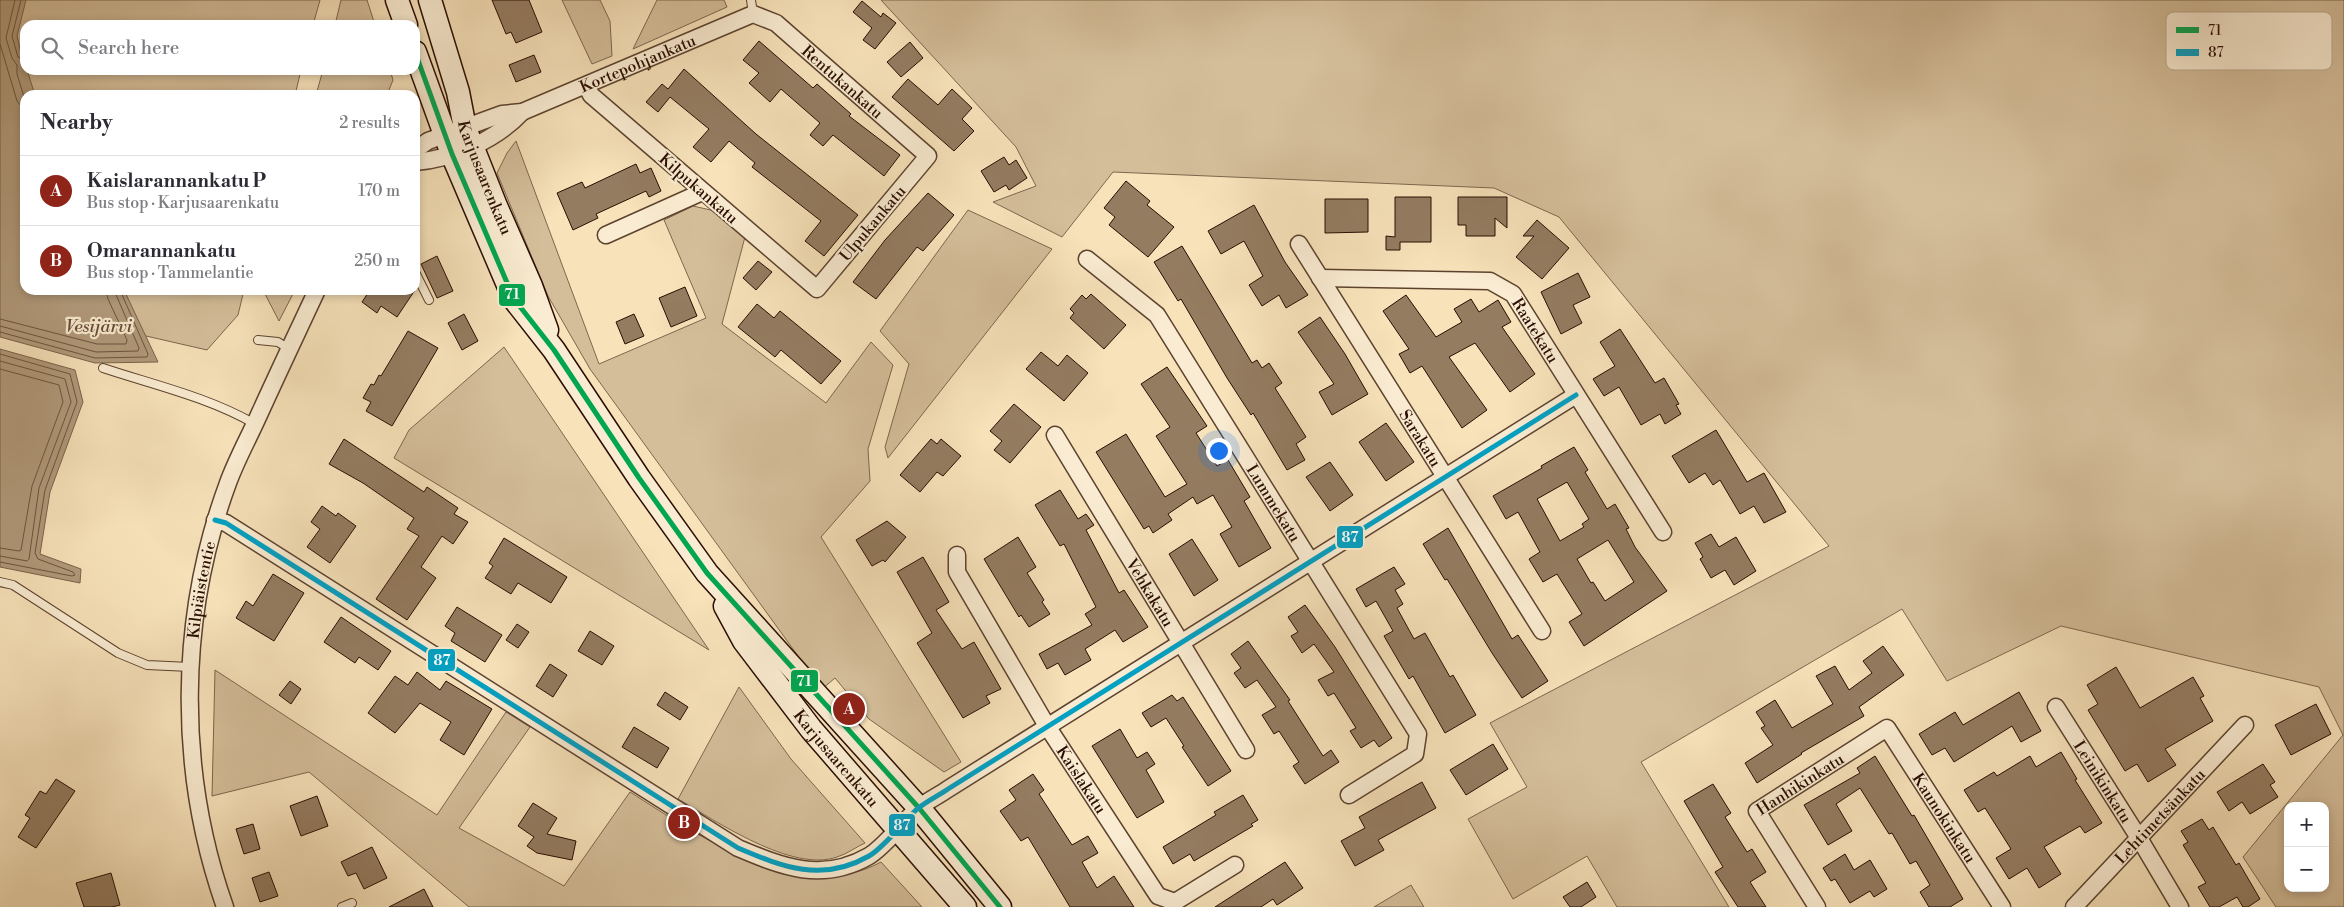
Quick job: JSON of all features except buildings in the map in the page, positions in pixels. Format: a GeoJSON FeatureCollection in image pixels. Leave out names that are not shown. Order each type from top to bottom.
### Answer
{"type":"FeatureCollection","features":[{"type":"Feature","properties":{"kind":"street"},"geometry":{"type":"LineString","coordinates":[[397,0],[404,20]]}},
{"type":"Feature","properties":{"kind":"street","name":"Karjusaarenkatu"},"geometry":{"type":"LineString","coordinates":[[430,0],[458,92],[458,140]]}},
{"type":"Feature","properties":{"kind":"street","name":"Kortepohjankatu"},"geometry":{"type":"LineString","coordinates":[[458,140],[490,139],[508,126],[522,112],[752,7]]}},
{"type":"Feature","properties":{"kind":"street","name":"Rentukankatu"},"geometry":{"type":"LineString","coordinates":[[752,7],[776,23],[928,156]]}},
{"type":"Feature","properties":{"kind":"street","name":"Karjusaarenkatu"},"geometry":{"type":"LineString","coordinates":[[420,62],[458,140],[514,299],[554,350],[639,478],[707,573],[919,808],[1000,907]]}},
{"type":"Feature","properties":{"kind":"street","name":"Kilpukankatu"},"geometry":{"type":"LineString","coordinates":[[586,84],[591,95],[817,289]]}},
{"type":"Feature","properties":{"kind":"street"},"geometry":{"type":"LineString","coordinates":[[420,147],[428,141],[458,140]]}},
{"type":"Feature","properties":{"kind":"street"},"geometry":{"type":"LineString","coordinates":[[420,159],[458,140]]}},
{"type":"Feature","properties":{"kind":"street","name":"Ulpukankatu"},"geometry":{"type":"LineString","coordinates":[[817,289],[928,156]]}},
{"type":"Feature","properties":{"kind":"street"},"geometry":{"type":"LineString","coordinates":[[606,235],[702,192]]}},
{"type":"Feature","properties":{"kind":"street","name":"Sarakatu"},"geometry":{"type":"LineString","coordinates":[[1299,244],[1542,631]]}},
{"type":"Feature","properties":{"kind":"street","name":"Lummekatu"},"geometry":{"type":"LineString","coordinates":[[1087,259],[1157,315],[1418,734],[1415,754],[1349,795]]}},
{"type":"Feature","properties":{"kind":"street","name":"Raatekatu"},"geometry":{"type":"LineString","coordinates":[[1320,278],[1490,281],[1513,294],[1663,532]]}},
{"type":"Feature","properties":{"kind":"street","name":"Kilpiäistentie"},"geometry":{"type":"LineString","coordinates":[[221,906],[204,833],[197,792],[190,702],[193,624],[203,569],[215,520],[228,481],[314,295]]}},
{"type":"Feature","properties":{"kind":"street"},"geometry":{"type":"LineString","coordinates":[[215,520],[226,523],[738,848],[781,866],[815,870],[838,869],[870,855],[919,808],[1576,395]]}},
{"type":"Feature","properties":{"kind":"street","name":"Vehkakatu"},"geometry":{"type":"LineString","coordinates":[[1055,435],[1246,750]]}},
{"type":"Feature","properties":{"kind":"street","name":"Kaislakatu"},"geometry":{"type":"LineString","coordinates":[[958,555],[957,572],[1047,726],[1158,896],[1175,902],[1235,865]]}},
{"type":"Feature","properties":{"kind":"street","name":"Karjusaarenkatu"},"geometry":{"type":"LineString","coordinates":[[707,573],[744,641],[812,729],[964,907]]}},
{"type":"Feature","properties":{"kind":"street","name":"Leinikinkatu"},"geometry":{"type":"LineString","coordinates":[[2056,707],[2139,838],[2180,907]]}},
{"type":"Feature","properties":{"kind":"street","name":"Lehtimetsänkatu"},"geometry":{"type":"LineString","coordinates":[[2074,907],[2245,725]]}},
{"type":"Feature","properties":{"kind":"street","name":"Hanhikinkatu"},"geometry":{"type":"LineString","coordinates":[[1817,907],[1757,811],[1887,728]]}},
{"type":"Feature","properties":{"kind":"street","name":"Kaunokinkatu"},"geometry":{"type":"LineString","coordinates":[[1887,728],[2002,907]]}},
{"type":"Feature","properties":{"kind":"lane"},"geometry":{"type":"LineString","coordinates":[[420,282],[429,300]]}},
{"type":"Feature","properties":{"kind":"lane"},"geometry":{"type":"LineString","coordinates":[[258,340],[278,342],[289,349]]}},
{"type":"Feature","properties":{"kind":"lane"},"geometry":{"type":"LineString","coordinates":[[104,368],[232,410],[255,424]]}},
{"type":"Feature","properties":{"kind":"lane"},"geometry":{"type":"LineString","coordinates":[[0,582],[13,585],[118,653],[147,665],[190,667]]}},
{"type":"Feature","properties":{"kind":"lane"},"geometry":{"type":"LineString","coordinates":[[342,907],[352,903]]}},
{"type":"Feature","properties":{"kind":"shaded area"},"geometry":{"type":"Polygon","coordinates":[[[0,0],[320,0],[314,20],[20,20],[20,75],[300,75],[296,90],[20,90],[20,295],[243,295],[238,315],[207,350],[146,336],[122,344],[3,306],[0,0]]]}},
{"type":"Feature","properties":{"kind":"shaded area"},"geometry":{"type":"Polygon","coordinates":[[[341,0],[367,0],[373,20],[336,20],[341,0]]]}},
{"type":"Feature","properties":{"kind":"shaded area"},"geometry":{"type":"Polygon","coordinates":[[[562,0],[600,0],[610,21],[612,56],[592,64],[562,0]]]}},
{"type":"Feature","properties":{"kind":"shaded area"},"geometry":{"type":"Polygon","coordinates":[[[657,0],[724,0],[727,7],[633,49],[657,0]]]}},
{"type":"Feature","properties":{"kind":"shaded area"},"geometry":{"type":"Polygon","coordinates":[[[881,0],[2344,0],[2344,907],[2276,907],[2243,857],[2284,807],[2284,892],[2329,892],[2329,802],[2288,802],[2343,735],[2319,687],[2061,626],[1947,681],[1902,609],[1641,762],[1729,907],[1617,907],[1587,856],[1513,899],[1468,819],[1527,787],[1490,723],[1829,546],[1559,217],[1494,188],[1113,172],[1062,237],[993,202],[1036,186],[1016,147],[881,0]]]}},
{"type":"Feature","properties":{"kind":"shaded area"},"geometry":{"type":"Polygon","coordinates":[[[322,75],[392,75],[393,80],[389,90],[317,90],[322,75]]]}},
{"type":"Feature","properties":{"kind":"shaded area"},"geometry":{"type":"Polygon","coordinates":[[[516,141],[599,364],[706,318],[664,220],[693,206],[715,211],[745,237],[722,324],[826,403],[871,342],[893,365],[868,449],[870,481],[821,537],[961,762],[944,772],[869,719],[835,678],[822,689],[590,369],[548,296],[497,173],[507,153],[516,141]]]}},
{"type":"Feature","properties":{"kind":"shaded area"},"geometry":{"type":"Polygon","coordinates":[[[968,210],[1052,249],[888,458],[885,447],[909,364],[880,331],[968,210]]]}},
{"type":"Feature","properties":{"kind":"shaded area"},"geometry":{"type":"Polygon","coordinates":[[[266,295],[292,295],[279,321],[266,295]]]}},
{"type":"Feature","properties":{"kind":"shaded area"},"geometry":{"type":"Polygon","coordinates":[[[504,347],[709,650],[394,458],[409,430],[504,347]]]}},
{"type":"Feature","properties":{"kind":"shaded area"},"geometry":{"type":"Polygon","coordinates":[[[215,670],[437,815],[506,712],[530,727],[459,828],[564,886],[630,792],[718,845],[750,860],[783,871],[817,876],[849,874],[881,862],[922,907],[469,907],[309,772],[212,796],[215,670]]]}},
{"type":"Feature","properties":{"kind":"shaded area"},"geometry":{"type":"Polygon","coordinates":[[[739,687],[791,759],[865,843],[837,857],[819,860],[799,858],[755,842],[678,799],[739,687]]]}},
{"type":"Feature","properties":{"kind":"shaded area"},"geometry":{"type":"Polygon","coordinates":[[[1411,885],[1424,907],[1374,907],[1411,885]]]}},
{"type":"Feature","properties":{"kind":"water","name":"Vesijärvi"},"geometry":{"type":"Polygon","coordinates":[[[0,0],[26,0],[17,36],[20,49],[20,75],[29,75],[33,90],[20,90],[20,295],[126,295],[158,362],[95,363],[0,337],[0,0]]]}},
{"type":"Feature","properties":{"kind":"water","name":"Vesijärvi"},"geometry":{"type":"Polygon","coordinates":[[[0,349],[75,370],[83,402],[50,492],[40,554],[81,569],[80,583],[0,567],[0,349]]]}},
{"type":"Feature","properties":{"kind":"transit line","name":"71"},"geometry":{"type":"LineString","coordinates":[[420,66],[452,154],[514,299],[554,350],[639,478],[707,573],[919,808],[1000,907]]}},
{"type":"Feature","properties":{"kind":"transit line","name":"87"},"geometry":{"type":"LineString","coordinates":[[215,520],[226,523],[738,848],[787,866],[803,869],[835,869],[869,856],[881,847],[923,804],[1576,395]]}},
{"type":"Feature","properties":{"kind":"place","name":"Kaislarannankatu P"},"geometry":{"type":"Point","coordinates":[849,709]}},
{"type":"Feature","properties":{"kind":"place","name":"Omarannankatu"},"geometry":{"type":"Point","coordinates":[684,823]}}]}
